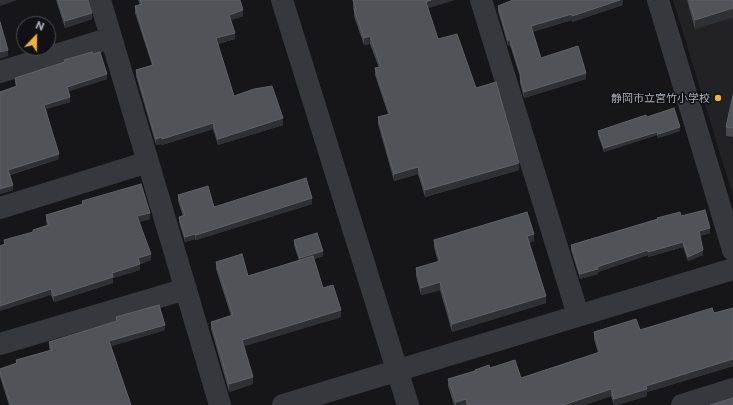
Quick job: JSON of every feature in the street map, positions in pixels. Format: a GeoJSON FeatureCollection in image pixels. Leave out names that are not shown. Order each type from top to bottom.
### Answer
{"type":"FeatureCollection","features":[{"type":"Feature","properties":{"kind":"street"},"geometry":{"type":"LineString","coordinates":[[100,0],[220,405]]}},
{"type":"Feature","properties":{"kind":"street"},"geometry":{"type":"LineString","coordinates":[[282,0],[408,405]]}},
{"type":"Feature","properties":{"kind":"street"},"geometry":{"type":"LineString","coordinates":[[481,0],[578,315]]}},
{"type":"Feature","properties":{"kind":"street"},"geometry":{"type":"LineString","coordinates":[[658,0],[733,250]]}},
{"type":"Feature","properties":{"kind":"street"},"geometry":{"type":"LineString","coordinates":[[0,72],[111,38]]}},
{"type":"Feature","properties":{"kind":"street"},"geometry":{"type":"LineString","coordinates":[[0,208],[148,162]]}},
{"type":"Feature","properties":{"kind":"street"},"geometry":{"type":"LineString","coordinates":[[283,405],[733,268]]}},
{"type":"Feature","properties":{"kind":"street"},"geometry":{"type":"LineString","coordinates":[[0,344],[186,288]]}},
{"type":"Feature","properties":{"kind":"street"},"geometry":{"type":"LineString","coordinates":[[682,405],[733,389]]}},
{"type":"Feature","properties":{"kind":"shaded area","name":"静岡市立宮竹小学校"},"geometry":{"type":"Polygon","coordinates":[[[673,0],[733,0],[733,196],[673,0]]]}},
{"type":"Feature","properties":{"kind":"building"},"geometry":{"type":"Polygon","coordinates":[[[58,0],[88,0],[92,13],[65,21],[58,0]]]}},
{"type":"Feature","properties":{"kind":"building"},"geometry":{"type":"Polygon","coordinates":[[[140,0],[240,0],[243,10],[229,15],[235,33],[216,38],[234,96],[254,89],[272,86],[283,118],[218,139],[213,123],[162,139],[162,137],[156,139],[136,70],[153,65],[135,6],[142,4],[140,0]]]}},
{"type":"Feature","properties":{"kind":"building"},"geometry":{"type":"Polygon","coordinates":[[[353,0],[431,0],[426,2],[438,39],[457,34],[476,88],[496,82],[519,163],[425,190],[418,167],[394,174],[378,117],[390,114],[375,68],[381,67],[370,36],[364,38],[354,9],[356,9],[353,0]]]}},
{"type":"Feature","properties":{"kind":"building"},"geometry":{"type":"Polygon","coordinates":[[[513,0],[620,0],[572,16],[572,14],[531,26],[541,58],[578,46],[586,73],[524,92],[521,76],[498,6],[513,0]]]}},
{"type":"Feature","properties":{"kind":"building"},"geometry":{"type":"Polygon","coordinates":[[[689,0],[733,0],[733,8],[695,20],[689,0]]]}},
{"type":"Feature","properties":{"kind":"building"},"geometry":{"type":"Polygon","coordinates":[[[0,22],[8,50],[0,52],[0,22]]]}},
{"type":"Feature","properties":{"kind":"building"},"geometry":{"type":"Polygon","coordinates":[[[92,52],[93,54],[100,52],[107,74],[67,87],[70,97],[44,105],[59,154],[8,170],[13,185],[0,189],[0,92],[17,86],[15,78],[65,62],[64,60],[92,52]]]}},
{"type":"Feature","properties":{"kind":"building"},"geometry":{"type":"Polygon","coordinates":[[[733,95],[733,128],[726,127],[733,95]]]}},
{"type":"Feature","properties":{"kind":"building"},"geometry":{"type":"Polygon","coordinates":[[[674,108],[680,127],[658,134],[657,132],[604,148],[598,131],[646,115],[647,117],[674,108]]]}},
{"type":"Feature","properties":{"kind":"building"},"geometry":{"type":"Polygon","coordinates":[[[306,178],[312,198],[196,235],[185,237],[179,217],[185,215],[178,195],[208,186],[214,207],[306,178]]]}},
{"type":"Feature","properties":{"kind":"building"},"geometry":{"type":"Polygon","coordinates":[[[141,184],[150,213],[137,216],[151,254],[138,258],[140,264],[112,273],[113,277],[54,296],[51,289],[0,306],[0,246],[5,244],[4,240],[33,232],[33,230],[49,225],[46,215],[83,204],[82,201],[141,184]]]}},
{"type":"Feature","properties":{"kind":"building"},"geometry":{"type":"Polygon","coordinates":[[[705,210],[710,228],[699,231],[703,250],[688,257],[683,242],[648,252],[648,250],[597,267],[598,269],[580,274],[571,245],[658,219],[657,218],[680,212],[681,216],[705,210]]]}},
{"type":"Feature","properties":{"kind":"building"},"geometry":{"type":"Polygon","coordinates":[[[527,212],[534,234],[527,236],[546,296],[452,324],[440,282],[421,288],[416,268],[440,261],[434,240],[527,212]]]}},
{"type":"Feature","properties":{"kind":"building"},"geometry":{"type":"Polygon","coordinates":[[[317,233],[323,251],[300,258],[294,240],[317,233]]]}},
{"type":"Feature","properties":{"kind":"building"},"geometry":{"type":"Polygon","coordinates":[[[242,254],[248,276],[313,256],[323,288],[333,285],[341,310],[242,340],[253,377],[229,384],[211,322],[233,315],[216,262],[242,254]]]}},
{"type":"Feature","properties":{"kind":"building"},"geometry":{"type":"Polygon","coordinates":[[[159,305],[165,325],[109,341],[131,405],[11,405],[0,369],[17,363],[16,360],[52,350],[49,342],[117,321],[116,317],[159,305]]]}},
{"type":"Feature","properties":{"kind":"building"},"geometry":{"type":"Polygon","coordinates":[[[712,308],[714,313],[733,308],[733,359],[646,386],[647,389],[614,399],[611,389],[563,405],[468,405],[466,399],[456,402],[448,379],[489,365],[490,368],[515,360],[521,378],[600,352],[594,332],[636,319],[640,330],[712,308]]]}},
{"type":"Feature","properties":{"kind":"building"},"geometry":{"type":"Polygon","coordinates":[[[733,398],[733,405],[710,405],[733,398]]]}},
{"type":"Feature","properties":{"kind":"place","name":"静岡市立宮竹小学校"},"geometry":{"type":"Point","coordinates":[718,98]}}]}
